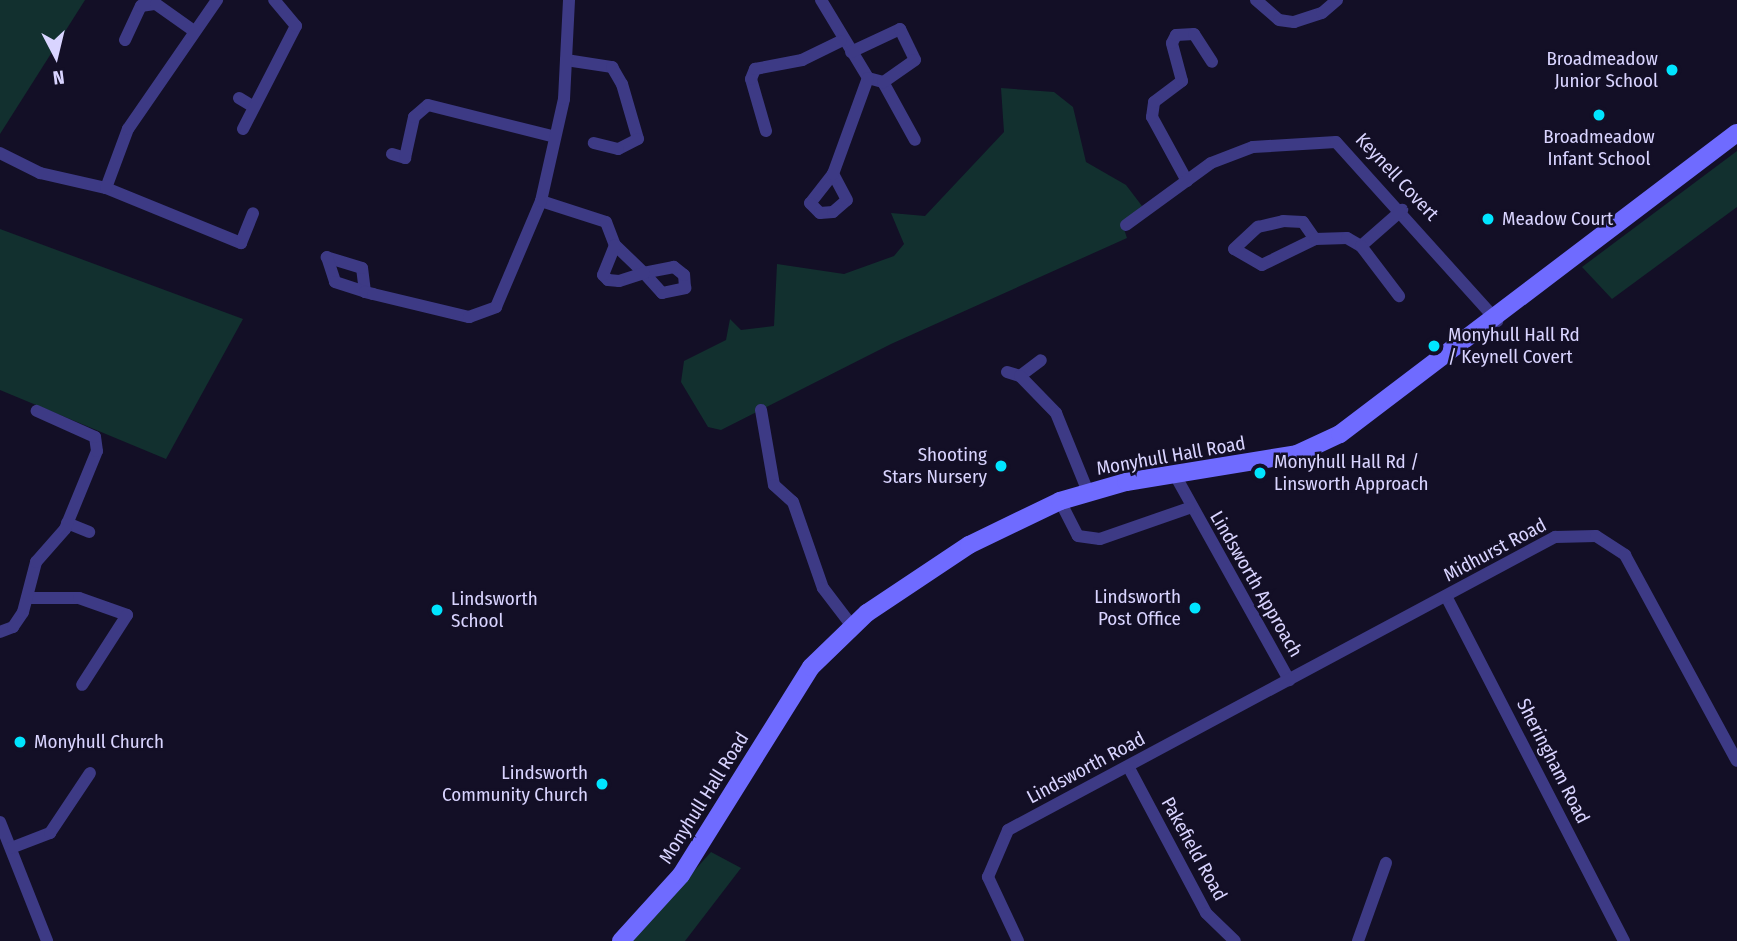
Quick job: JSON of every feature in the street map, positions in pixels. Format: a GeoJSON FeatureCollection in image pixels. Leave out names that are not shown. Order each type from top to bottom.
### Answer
{"type":"FeatureCollection","features":[{"type":"Feature","properties":{"kind":"street"},"geometry":{"type":"LineString","coordinates":[[106,188],[128,129],[191,29],[216,0]]}},
{"type":"Feature","properties":{"kind":"street"},"geometry":{"type":"LineString","coordinates":[[243,129],[296,26],[274,0]]}},
{"type":"Feature","properties":{"kind":"street"},"geometry":{"type":"LineString","coordinates":[[365,292],[362,268],[327,257],[335,282],[365,292],[469,317],[489,313],[541,201],[555,137],[566,60],[569,0]]}},
{"type":"Feature","properties":{"kind":"street"},"geometry":{"type":"LineString","coordinates":[[821,0],[841,41],[868,78],[883,82],[915,141]]}},
{"type":"Feature","properties":{"kind":"street"},"geometry":{"type":"LineString","coordinates":[[1256,0],[1279,20],[1294,22],[1322,13],[1337,0]]}},
{"type":"Feature","properties":{"kind":"street"},"geometry":{"type":"LineString","coordinates":[[125,40],[141,6],[156,4],[191,29]]}},
{"type":"Feature","properties":{"kind":"street"},"geometry":{"type":"LineString","coordinates":[[851,52],[901,29],[915,60],[883,82]]}},
{"type":"Feature","properties":{"kind":"street"},"geometry":{"type":"LineString","coordinates":[[1187,181],[1156,125],[1154,102],[1182,81],[1172,43],[1176,35],[1194,34],[1212,62]]}},
{"type":"Feature","properties":{"kind":"street"},"geometry":{"type":"LineString","coordinates":[[766,131],[752,73],[802,61],[841,41]]}},
{"type":"Feature","properties":{"kind":"street"},"geometry":{"type":"LineString","coordinates":[[566,60],[612,67],[622,84],[638,139],[618,149],[594,143]]}},
{"type":"Feature","properties":{"kind":"street"},"geometry":{"type":"LineString","coordinates":[[833,174],[868,78]]}},
{"type":"Feature","properties":{"kind":"street"},"geometry":{"type":"LineString","coordinates":[[239,98],[254,107]]}},
{"type":"Feature","properties":{"kind":"street"},"geometry":{"type":"LineString","coordinates":[[393,154],[405,158],[414,117],[428,105],[555,137]]}},
{"type":"Feature","properties":{"kind":"street","name":"Monyhull Hall Road"},"geometry":{"type":"LineString","coordinates":[[621,941],[681,875],[811,667],[852,626],[969,545],[1060,501],[1088,492],[1297,454],[1340,434],[1497,321],[1737,133]]}},
{"type":"Feature","properties":{"kind":"street","name":"Keynell Covert"},"geometry":{"type":"LineString","coordinates":[[1126,225],[1211,163],[1253,148],[1336,142],[1402,210],[1497,321]]}},
{"type":"Feature","properties":{"kind":"street"},"geometry":{"type":"LineString","coordinates":[[0,153],[40,173],[106,188],[241,243],[253,213]]}},
{"type":"Feature","properties":{"kind":"street"},"geometry":{"type":"LineString","coordinates":[[541,201],[600,217],[615,235],[615,245],[604,275],[608,280],[644,273],[615,245]]}},
{"type":"Feature","properties":{"kind":"street"},"geometry":{"type":"LineString","coordinates":[[1361,246],[1402,210]]}},
{"type":"Feature","properties":{"kind":"street"},"geometry":{"type":"LineString","coordinates":[[1315,239],[1303,222],[1283,221],[1258,227],[1234,249],[1262,265],[1315,239],[1347,238],[1361,246],[1399,296]]}},
{"type":"Feature","properties":{"kind":"street"},"geometry":{"type":"LineString","coordinates":[[1041,359],[1014,374],[1056,414],[1088,492]]}},
{"type":"Feature","properties":{"kind":"street"},"geometry":{"type":"LineString","coordinates":[[761,410],[774,485],[793,502],[823,588],[852,626]]}},
{"type":"Feature","properties":{"kind":"street"},"geometry":{"type":"LineString","coordinates":[[0,632],[13,628],[29,598],[36,562],[67,523],[97,451],[95,437],[37,411]]}},
{"type":"Feature","properties":{"kind":"street","name":"Lindsworth Approach"},"geometry":{"type":"LineString","coordinates":[[1175,475],[1189,508],[1289,680]]}},
{"type":"Feature","properties":{"kind":"street","name":"Lindsworth Approach"},"geometry":{"type":"LineString","coordinates":[[1060,501],[1079,536],[1100,539],[1189,508]]}},
{"type":"Feature","properties":{"kind":"street"},"geometry":{"type":"LineString","coordinates":[[67,523],[89,532]]}},
{"type":"Feature","properties":{"kind":"street","name":"Midhurst Road"},"geometry":{"type":"LineString","coordinates":[[1289,680],[1447,598],[1555,537],[1596,536],[1614,544],[1737,761]]}},
{"type":"Feature","properties":{"kind":"street"},"geometry":{"type":"LineString","coordinates":[[29,598],[79,597],[127,615],[82,685]]}},
{"type":"Feature","properties":{"kind":"street","name":"Sheringham Road"},"geometry":{"type":"LineString","coordinates":[[1447,598],[1624,941]]}},
{"type":"Feature","properties":{"kind":"street","name":"Lindsworth Road"},"geometry":{"type":"LineString","coordinates":[[1018,941],[988,877],[1008,830],[1129,768],[1289,680]]}},
{"type":"Feature","properties":{"kind":"street","name":"Pakefield Road"},"geometry":{"type":"LineString","coordinates":[[1129,768],[1206,913],[1235,941]]}},
{"type":"Feature","properties":{"kind":"street"},"geometry":{"type":"LineString","coordinates":[[11,848],[50,833],[90,773]]}},
{"type":"Feature","properties":{"kind":"street"},"geometry":{"type":"LineString","coordinates":[[0,822],[47,941]]}},
{"type":"Feature","properties":{"kind":"street"},"geometry":{"type":"LineString","coordinates":[[1358,941],[1386,863]]}},
{"type":"Feature","properties":{"kind":"green space"},"geometry":{"type":"Polygon","coordinates":[[[0,0],[85,0],[0,134],[0,0]]]}},
{"type":"Feature","properties":{"kind":"green space"},"geometry":{"type":"Polygon","coordinates":[[[1001,88],[1054,92],[1073,107],[1086,162],[1126,185],[1142,206],[1122,223],[1127,238],[891,344],[721,430],[708,427],[681,382],[684,361],[726,340],[730,319],[741,330],[774,326],[777,264],[844,274],[894,256],[904,244],[891,213],[925,216],[1004,132],[1001,88]]]}},
{"type":"Feature","properties":{"kind":"green space"},"geometry":{"type":"Polygon","coordinates":[[[1737,151],[1737,207],[1612,299],[1582,267],[1737,151]]]}},
{"type":"Feature","properties":{"kind":"green space"},"geometry":{"type":"Polygon","coordinates":[[[0,229],[243,319],[166,459],[0,390],[0,229]]]}},
{"type":"Feature","properties":{"kind":"green space"},"geometry":{"type":"Polygon","coordinates":[[[711,852],[741,868],[685,941],[631,941],[711,852]]]}},
{"type":"Feature","properties":{"kind":"place","name":"Broadmeadow Junior School"},"geometry":{"type":"Point","coordinates":[1672,70]}},
{"type":"Feature","properties":{"kind":"place","name":"Broadmeadow Infant School"},"geometry":{"type":"Point","coordinates":[1599,115]}},
{"type":"Feature","properties":{"kind":"place","name":"Meadow Court"},"geometry":{"type":"Point","coordinates":[1488,219]}},
{"type":"Feature","properties":{"kind":"place","name":"Monyhull Hall Rd / Keynell Covert"},"geometry":{"type":"Point","coordinates":[1434,346]}},
{"type":"Feature","properties":{"kind":"place","name":"Shooting Stars Nursery"},"geometry":{"type":"Point","coordinates":[1001,466]}},
{"type":"Feature","properties":{"kind":"place","name":"Monyhull Hall Rd / Linsworth Approach"},"geometry":{"type":"Point","coordinates":[1260,473]}},
{"type":"Feature","properties":{"kind":"place","name":"Lindsworth Post Office"},"geometry":{"type":"Point","coordinates":[1195,608]}},
{"type":"Feature","properties":{"kind":"place","name":"Lindsworth School"},"geometry":{"type":"Point","coordinates":[437,610]}},
{"type":"Feature","properties":{"kind":"place","name":"Monyhull Church"},"geometry":{"type":"Point","coordinates":[20,742]}},
{"type":"Feature","properties":{"kind":"place","name":"Lindsworth Community Church"},"geometry":{"type":"Point","coordinates":[602,784]}}]}
